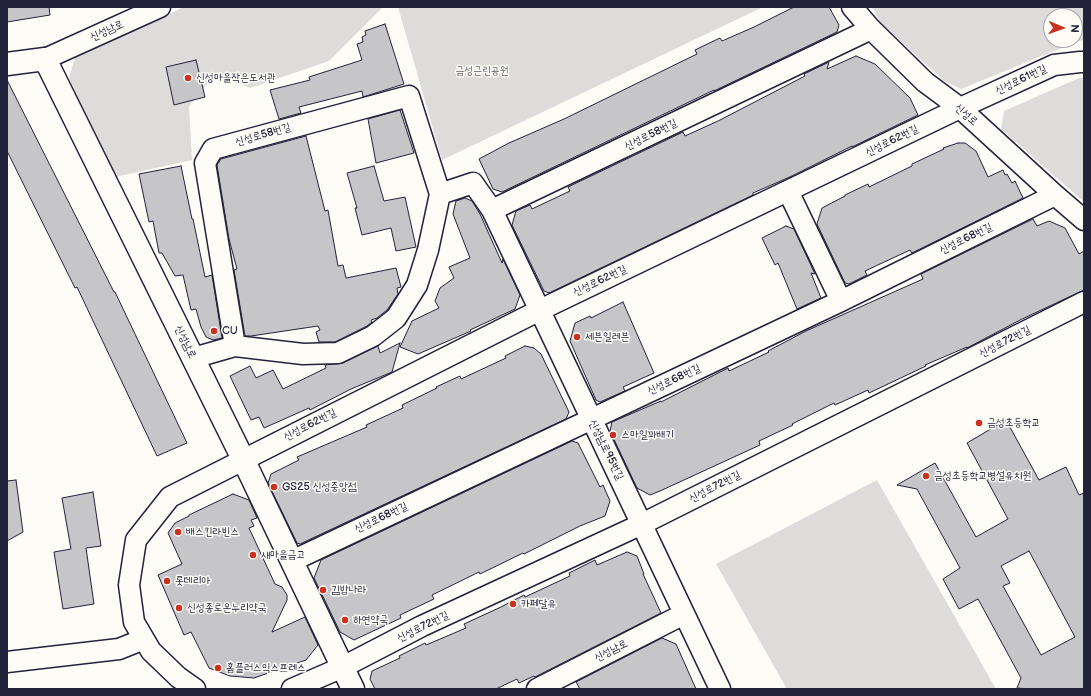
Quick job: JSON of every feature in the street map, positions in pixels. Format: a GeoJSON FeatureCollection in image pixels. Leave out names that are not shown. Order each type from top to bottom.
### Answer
{"type":"FeatureCollection","features":[{"type":"Feature","properties":{"kind":"street","name":"신성남로"},"geometry":{"type":"LineString","coordinates":[[160,7],[45,59],[243,459],[343,667]]}},
{"type":"Feature","properties":{"kind":"street","name":"신성로"},"geometry":{"type":"LineString","coordinates":[[852,7],[871,30],[925,82],[960,108],[1084,220]]}},
{"type":"Feature","properties":{"kind":"street","name":"신성로58번길"},"geometry":{"type":"LineString","coordinates":[[492,210],[871,30]]}},
{"type":"Feature","properties":{"kind":"street"},"geometry":{"type":"LineString","coordinates":[[7,64],[45,59]]}},
{"type":"Feature","properties":{"kind":"street","name":"신성로61번길"},"geometry":{"type":"LineString","coordinates":[[960,108],[1054,65],[1084,62]]}},
{"type":"Feature","properties":{"kind":"street","name":"신성로58번길"},"geometry":{"type":"LineString","coordinates":[[193,358],[235,346],[303,354],[338,352],[373,336],[396,318],[417,285],[428,250],[440,194],[409,96],[212,149],[205,163],[235,346]]}},
{"type":"Feature","properties":{"kind":"street","name":"신성로62번길"},"geometry":{"type":"LineString","coordinates":[[243,459],[540,310],[960,108]]}},
{"type":"Feature","properties":{"kind":"street"},"geometry":{"type":"LineString","coordinates":[[440,194],[473,183],[492,210]]}},
{"type":"Feature","properties":{"kind":"street"},"geometry":{"type":"LineString","coordinates":[[788,191],[841,301]]}},
{"type":"Feature","properties":{"kind":"street","name":"신성로68번길"},"geometry":{"type":"LineString","coordinates":[[292,561],[841,301],[1055,195]]}},
{"type":"Feature","properties":{"kind":"street","name":"신성남로95번길"},"geometry":{"type":"LineString","coordinates":[[492,210],[720,689]]}},
{"type":"Feature","properties":{"kind":"street","name":"신성로72번길"},"geometry":{"type":"LineString","coordinates":[[343,667],[422,626],[642,524],[1084,302]]}},
{"type":"Feature","properties":{"kind":"street"},"geometry":{"type":"LineString","coordinates":[[194,689],[178,677],[152,651],[134,622],[129,585],[136,540],[170,497],[243,459]]}},
{"type":"Feature","properties":{"kind":"street","name":"신성남로"},"geometry":{"type":"LineString","coordinates":[[537,689],[684,614]]}},
{"type":"Feature","properties":{"kind":"street"},"geometry":{"type":"LineString","coordinates":[[7,662],[119,649],[144,639]]}},
{"type":"Feature","properties":{"kind":"street"},"geometry":{"type":"LineString","coordinates":[[292,689],[343,667],[353,689]]}},
{"type":"Feature","properties":{"kind":"green space"},"geometry":{"type":"Polygon","coordinates":[[[184,7],[383,7],[329,61],[250,88],[216,73],[189,106],[192,160],[115,177],[69,78],[75,57],[184,7]]]}},
{"type":"Feature","properties":{"kind":"green space","name":"금성근린공원"},"geometry":{"type":"Polygon","coordinates":[[[398,7],[763,7],[442,160],[398,7]]]}},
{"type":"Feature","properties":{"kind":"green space"},"geometry":{"type":"Polygon","coordinates":[[[872,7],[1084,7],[1084,40],[1083,8],[1043,8],[1043,48],[1061,48],[961,89],[944,81],[881,23],[872,7]]]}},
{"type":"Feature","properties":{"kind":"green space"},"geometry":{"type":"Polygon","coordinates":[[[1084,77],[1084,202],[1001,129],[1004,111],[1084,77]]]}},
{"type":"Feature","properties":{"kind":"green space"},"geometry":{"type":"Polygon","coordinates":[[[877,480],[996,689],[787,689],[716,564],[877,480]]]}},
{"type":"Feature","properties":{"kind":"building"},"geometry":{"type":"Polygon","coordinates":[[[7,7],[49,7],[50,15],[7,22],[7,7]]]}},
{"type":"Feature","properties":{"kind":"building"},"geometry":{"type":"Polygon","coordinates":[[[794,7],[829,7],[839,25],[837,32],[502,192],[493,189],[479,159],[509,143],[564,119],[697,54],[695,50],[720,38],[722,41],[794,7]]]}},
{"type":"Feature","properties":{"kind":"building"},"geometry":{"type":"Polygon","coordinates":[[[385,24],[404,84],[363,97],[362,91],[299,107],[301,113],[279,119],[270,90],[310,80],[309,77],[362,60],[357,44],[363,42],[362,37],[366,35],[365,31],[385,24]]]}},
{"type":"Feature","properties":{"kind":"building"},"geometry":{"type":"Polygon","coordinates":[[[856,56],[875,64],[910,98],[918,115],[792,176],[753,193],[753,195],[549,293],[544,291],[512,225],[516,211],[530,205],[532,209],[570,191],[568,187],[683,132],[685,136],[718,121],[829,62],[827,69],[856,56]]]}},
{"type":"Feature","properties":{"kind":"building","name":"신성마을작은도서관"},"geometry":{"type":"Polygon","coordinates":[[[196,60],[205,97],[174,105],[166,67],[196,60]]]}},
{"type":"Feature","properties":{"kind":"building"},"geometry":{"type":"Polygon","coordinates":[[[7,80],[115,292],[187,443],[157,456],[77,287],[75,288],[7,151],[7,80]]]}},
{"type":"Feature","properties":{"kind":"building"},"geometry":{"type":"Polygon","coordinates":[[[400,110],[414,153],[376,163],[368,119],[400,110]]]}},
{"type":"Feature","properties":{"kind":"building"},"geometry":{"type":"Polygon","coordinates":[[[306,136],[325,211],[328,210],[338,266],[343,265],[346,278],[396,268],[401,287],[397,288],[398,294],[387,310],[377,318],[371,320],[372,322],[367,326],[335,342],[319,342],[316,332],[320,330],[318,326],[245,336],[234,270],[237,269],[229,239],[217,165],[221,159],[306,136]]]}},
{"type":"Feature","properties":{"kind":"building"},"geometry":{"type":"Polygon","coordinates":[[[958,143],[965,143],[976,151],[988,177],[1003,170],[1005,175],[1007,174],[1012,183],[1015,181],[1023,198],[912,253],[910,250],[865,271],[867,275],[849,284],[845,283],[817,224],[822,208],[868,184],[869,187],[912,166],[912,164],[944,149],[943,148],[958,143]]]}},
{"type":"Feature","properties":{"kind":"building"},"geometry":{"type":"Polygon","coordinates":[[[181,166],[205,277],[212,275],[222,338],[213,340],[206,337],[201,327],[196,309],[191,310],[183,275],[175,276],[162,253],[159,253],[153,221],[149,222],[139,174],[181,166]]]}},
{"type":"Feature","properties":{"kind":"building"},"geometry":{"type":"Polygon","coordinates":[[[374,166],[384,201],[405,197],[416,247],[396,251],[391,228],[362,235],[355,208],[357,208],[347,173],[374,166]]]}},
{"type":"Feature","properties":{"kind":"building"},"geometry":{"type":"Polygon","coordinates":[[[465,198],[472,201],[480,214],[502,263],[503,259],[520,295],[515,309],[470,330],[471,331],[418,354],[400,347],[412,321],[439,308],[435,301],[440,288],[454,278],[449,267],[470,258],[453,214],[456,201],[465,198]]]}},
{"type":"Feature","properties":{"kind":"building"},"geometry":{"type":"Polygon","coordinates":[[[1033,219],[1037,226],[1049,221],[1065,228],[1079,254],[1084,251],[1084,290],[1022,319],[967,348],[925,365],[926,366],[869,393],[868,390],[835,405],[834,403],[759,441],[760,445],[660,491],[650,495],[637,488],[610,431],[612,422],[661,402],[728,368],[729,371],[769,352],[768,351],[806,331],[923,279],[921,274],[1033,219]]]}},
{"type":"Feature","properties":{"kind":"building"},"geometry":{"type":"Polygon","coordinates":[[[786,226],[794,229],[815,274],[811,273],[821,298],[797,309],[778,263],[775,265],[762,238],[786,226]]]}},
{"type":"Feature","properties":{"kind":"building"},"geometry":{"type":"Polygon","coordinates":[[[623,302],[654,373],[623,387],[625,391],[600,402],[596,400],[570,341],[575,323],[590,316],[591,318],[623,302]]]}},
{"type":"Feature","properties":{"kind":"building"},"geometry":{"type":"Polygon","coordinates":[[[400,343],[392,372],[351,389],[310,410],[309,408],[264,428],[259,417],[251,420],[230,376],[250,366],[256,378],[273,370],[283,389],[326,368],[325,365],[343,363],[378,346],[380,353],[400,343]]]}},
{"type":"Feature","properties":{"kind":"building"},"geometry":{"type":"Polygon","coordinates":[[[525,346],[534,348],[541,354],[569,412],[566,419],[300,544],[297,543],[268,483],[271,474],[299,460],[297,457],[367,427],[366,425],[403,408],[402,405],[437,388],[436,387],[460,376],[461,379],[506,358],[505,356],[525,346]]]}},
{"type":"Feature","properties":{"kind":"building"},"geometry":{"type":"Polygon","coordinates":[[[1006,420],[1039,480],[1066,467],[1079,495],[1084,493],[1084,689],[1017,688],[1021,678],[978,599],[959,609],[943,579],[960,568],[917,489],[897,485],[935,463],[976,537],[1008,519],[967,443],[1006,420]],[[1029,551],[1001,566],[1010,583],[1003,586],[1041,655],[1075,637],[1029,551]]]}},
{"type":"Feature","properties":{"kind":"building"},"geometry":{"type":"Polygon","coordinates":[[[572,441],[578,443],[600,487],[603,485],[610,501],[605,516],[580,526],[480,574],[479,572],[432,595],[434,599],[400,615],[401,618],[354,640],[340,632],[314,578],[321,560],[572,441]]]}},
{"type":"Feature","properties":{"kind":"building"},"geometry":{"type":"Polygon","coordinates":[[[16,480],[23,532],[7,541],[7,481],[16,480]]]}},
{"type":"Feature","properties":{"kind":"building"},"geometry":{"type":"Polygon","coordinates":[[[93,492],[101,546],[86,548],[94,604],[63,609],[54,552],[71,549],[62,498],[93,492]]]}},
{"type":"Feature","properties":{"kind":"building"},"geometry":{"type":"Polygon","coordinates":[[[233,494],[249,500],[257,518],[251,520],[254,526],[249,528],[275,584],[282,587],[287,595],[287,600],[272,632],[305,617],[318,645],[306,660],[254,678],[230,676],[209,668],[191,632],[184,635],[158,575],[182,564],[168,533],[175,523],[233,494]]]}},
{"type":"Feature","properties":{"kind":"building"},"geometry":{"type":"Polygon","coordinates":[[[627,552],[637,556],[643,574],[661,613],[535,677],[534,676],[519,683],[517,679],[496,689],[375,689],[370,679],[372,671],[400,658],[399,656],[425,643],[426,645],[466,628],[464,624],[524,595],[525,597],[570,576],[569,573],[595,560],[597,565],[627,552]]]}},
{"type":"Feature","properties":{"kind":"building"},"geometry":{"type":"Polygon","coordinates":[[[662,638],[676,644],[696,689],[580,689],[576,682],[662,638]]]}},
{"type":"Feature","properties":{"kind":"place","name":"신성마을작은도서관"},"geometry":{"type":"Point","coordinates":[188,78]}},
{"type":"Feature","properties":{"kind":"place","name":"CU"},"geometry":{"type":"Point","coordinates":[214,331]}},
{"type":"Feature","properties":{"kind":"place","name":"세븐일레븐"},"geometry":{"type":"Point","coordinates":[577,337]}},
{"type":"Feature","properties":{"kind":"place","name":"금성초등학교"},"geometry":{"type":"Point","coordinates":[979,423]}},
{"type":"Feature","properties":{"kind":"place","name":"스마일꽈배기"},"geometry":{"type":"Point","coordinates":[613,435]}},
{"type":"Feature","properties":{"kind":"place","name":"금성초등학교병설유치원"},"geometry":{"type":"Point","coordinates":[926,476]}},
{"type":"Feature","properties":{"kind":"place","name":"GS25 신성중앙점"},"geometry":{"type":"Point","coordinates":[274,487]}},
{"type":"Feature","properties":{"kind":"place","name":"배스킨라빈스"},"geometry":{"type":"Point","coordinates":[178,532]}},
{"type":"Feature","properties":{"kind":"place","name":"새마을금고"},"geometry":{"type":"Point","coordinates":[253,555]}},
{"type":"Feature","properties":{"kind":"place","name":"롯데리아"},"geometry":{"type":"Point","coordinates":[167,581]}},
{"type":"Feature","properties":{"kind":"place","name":"김밥나라"},"geometry":{"type":"Point","coordinates":[323,590]}},
{"type":"Feature","properties":{"kind":"place","name":"카페달유"},"geometry":{"type":"Point","coordinates":[513,604]}},
{"type":"Feature","properties":{"kind":"place","name":"신성종로온누리약국"},"geometry":{"type":"Point","coordinates":[179,608]}},
{"type":"Feature","properties":{"kind":"place","name":"하연약국"},"geometry":{"type":"Point","coordinates":[345,620]}},
{"type":"Feature","properties":{"kind":"place","name":"홈플러스익스프레스"},"geometry":{"type":"Point","coordinates":[218,668]}}]}
